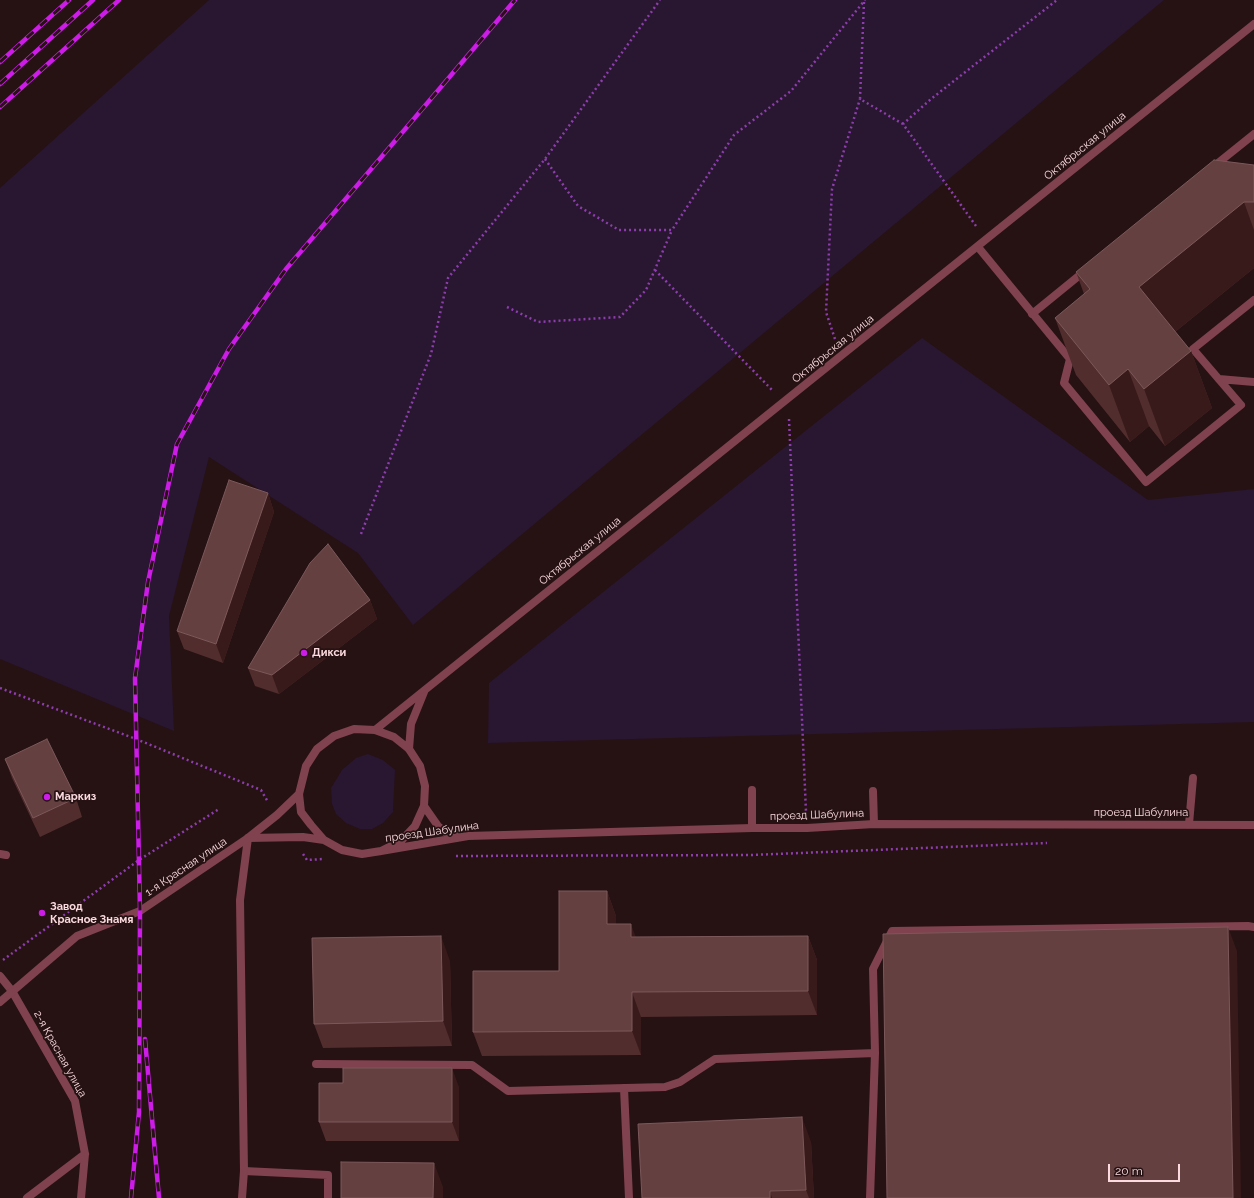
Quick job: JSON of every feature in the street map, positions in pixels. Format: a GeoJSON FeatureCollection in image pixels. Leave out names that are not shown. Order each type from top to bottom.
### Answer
{"type":"FeatureCollection","features":[{"type":"Feature","properties":{"kind":"street","name":"Октябрьская улица"},"geometry":{"type":"LineString","coordinates":[[375,730],[1254,24]]}},
{"type":"Feature","properties":{"kind":"street"},"geometry":{"type":"LineString","coordinates":[[1205,174],[1254,134]]}},
{"type":"Feature","properties":{"kind":"street"},"geometry":{"type":"LineString","coordinates":[[978,247],[1070,359],[1064,382],[1146,482],[1241,405],[1193,349],[1254,300]]}},
{"type":"Feature","properties":{"kind":"street"},"geometry":{"type":"LineString","coordinates":[[1032,314],[1094,264]]}},
{"type":"Feature","properties":{"kind":"street"},"geometry":{"type":"LineString","coordinates":[[1219,379],[1254,382]]}},
{"type":"Feature","properties":{"kind":"street","name":"Октябрьская улица"},"geometry":{"type":"LineString","coordinates":[[409,749],[411,724],[425,690]]}},
{"type":"Feature","properties":{"kind":"street","name":"проезд Шабулина"},"geometry":{"type":"LineString","coordinates":[[382,851],[401,841],[415,826],[424,806],[425,786],[420,766],[409,749],[394,737],[375,730],[354,730],[334,736],[317,749],[306,766],[299,794],[301,812],[310,825],[324,840],[342,850],[362,854],[382,851],[468,836],[752,828],[807,828],[874,824],[1254,825]]}},
{"type":"Feature","properties":{"kind":"street"},"geometry":{"type":"LineString","coordinates":[[1189,824],[1193,778]]}},
{"type":"Feature","properties":{"kind":"street"},"geometry":{"type":"LineString","coordinates":[[752,790],[752,828]]}},
{"type":"Feature","properties":{"kind":"street"},"geometry":{"type":"LineString","coordinates":[[873,791],[874,824]]}},
{"type":"Feature","properties":{"kind":"street","name":"1-я Красная улица"},"geometry":{"type":"LineString","coordinates":[[0,1002],[77,936],[140,911],[248,838],[277,815],[299,794]]}},
{"type":"Feature","properties":{"kind":"street"},"geometry":{"type":"LineString","coordinates":[[424,806],[438,826],[451,836],[468,836]]}},
{"type":"Feature","properties":{"kind":"street","name":"проезд Шабулина"},"geometry":{"type":"LineString","coordinates":[[248,838],[303,837],[324,840]]}},
{"type":"Feature","properties":{"kind":"street"},"geometry":{"type":"LineString","coordinates":[[242,1198],[244,1171],[240,900],[248,838]]}},
{"type":"Feature","properties":{"kind":"street"},"geometry":{"type":"LineString","coordinates":[[870,1198],[875,1053],[873,969],[892,931],[1254,927]]}},
{"type":"Feature","properties":{"kind":"street","name":"2-я Красная улица"},"geometry":{"type":"LineString","coordinates":[[0,976],[12,991],[75,1101],[85,1154],[81,1198]]}},
{"type":"Feature","properties":{"kind":"street"},"geometry":{"type":"LineString","coordinates":[[316,1064],[472,1065],[508,1091],[665,1087],[680,1082],[715,1059],[875,1053]]}},
{"type":"Feature","properties":{"kind":"street"},"geometry":{"type":"LineString","coordinates":[[624,1088],[629,1198]]}},
{"type":"Feature","properties":{"kind":"street"},"geometry":{"type":"LineString","coordinates":[[27,1198],[85,1154]]}},
{"type":"Feature","properties":{"kind":"street"},"geometry":{"type":"LineString","coordinates":[[244,1171],[328,1175],[328,1198]]}},
{"type":"Feature","properties":{"kind":"path"},"geometry":{"type":"LineString","coordinates":[[361,534],[431,354],[448,278],[545,159],[660,0]]}},
{"type":"Feature","properties":{"kind":"path"},"geometry":{"type":"LineString","coordinates":[[903,124],[931,99],[1057,0]]}},
{"type":"Feature","properties":{"kind":"path"},"geometry":{"type":"LineString","coordinates":[[841,356],[826,312],[832,189],[860,99],[864,1]]}},
{"type":"Feature","properties":{"kind":"path"},"geometry":{"type":"LineString","coordinates":[[506,307],[538,322],[620,318],[646,290],[672,230],[734,135],[791,91],[864,1]]}},
{"type":"Feature","properties":{"kind":"path"},"geometry":{"type":"LineString","coordinates":[[860,99],[903,124],[986,240]]}},
{"type":"Feature","properties":{"kind":"path"},"geometry":{"type":"LineString","coordinates":[[545,159],[578,206],[619,230],[672,230]]}},
{"type":"Feature","properties":{"kind":"path"},"geometry":{"type":"LineString","coordinates":[[655,270],[786,400],[807,828]]}},
{"type":"Feature","properties":{"kind":"path"},"geometry":{"type":"LineString","coordinates":[[0,688],[136,739],[260,790],[277,815]]}},
{"type":"Feature","properties":{"kind":"path"},"geometry":{"type":"LineString","coordinates":[[0,963],[139,860],[219,809]]}},
{"type":"Feature","properties":{"kind":"path"},"geometry":{"type":"LineString","coordinates":[[291,837],[307,860],[330,859]]}},
{"type":"Feature","properties":{"kind":"path"},"geometry":{"type":"LineString","coordinates":[[453,856],[751,856],[1051,843]]}},
{"type":"Feature","properties":{"kind":"shaded area"},"geometry":{"type":"Polygon","coordinates":[[[209,0],[1164,0],[413,625],[358,553],[209,457],[169,616],[174,731],[0,659],[0,188],[209,0]]]}},
{"type":"Feature","properties":{"kind":"shaded area"},"geometry":{"type":"Polygon","coordinates":[[[922,338],[1148,500],[1254,489],[1254,722],[488,743],[489,683],[922,338]]]}},
{"type":"Feature","properties":{"kind":"shaded area"},"geometry":{"type":"Polygon","coordinates":[[[368,754],[383,760],[395,770],[393,812],[383,823],[372,829],[360,829],[346,823],[336,814],[332,804],[331,788],[342,770],[356,758],[368,754]]]}},
{"type":"Feature","properties":{"kind":"building"},"geometry":{"type":"Polygon","coordinates":[[[1214,160],[1254,165],[1254,202],[1244,202],[1139,287],[1191,351],[1144,389],[1128,369],[1109,385],[1055,318],[1090,289],[1076,272],[1214,160]]]}},
{"type":"Feature","properties":{"kind":"building"},"geometry":{"type":"Polygon","coordinates":[[[229,480],[268,493],[216,644],[177,631],[229,480]]]}},
{"type":"Feature","properties":{"kind":"building"},"geometry":{"type":"Polygon","coordinates":[[[328,544],[370,600],[272,675],[248,668],[310,563],[328,544]]]}},
{"type":"Feature","properties":{"kind":"building","name":"Маркиз"},"geometry":{"type":"Polygon","coordinates":[[[47,739],[76,798],[33,818],[5,759],[47,739]]]}},
{"type":"Feature","properties":{"kind":"building"},"geometry":{"type":"Polygon","coordinates":[[[559,891],[607,891],[607,924],[631,924],[631,937],[808,936],[808,991],[632,992],[632,1031],[473,1032],[473,971],[559,971],[559,891]]]}},
{"type":"Feature","properties":{"kind":"building"},"geometry":{"type":"Polygon","coordinates":[[[1228,927],[1233,1198],[887,1198],[883,934],[1228,927]]]}},
{"type":"Feature","properties":{"kind":"building"},"geometry":{"type":"Polygon","coordinates":[[[441,936],[443,1021],[314,1024],[312,938],[441,936]]]}},
{"type":"Feature","properties":{"kind":"building"},"geometry":{"type":"Polygon","coordinates":[[[343,1068],[452,1068],[452,1122],[319,1122],[319,1083],[343,1083],[343,1068]]]}},
{"type":"Feature","properties":{"kind":"building"},"geometry":{"type":"Polygon","coordinates":[[[802,1117],[806,1190],[770,1191],[770,1198],[642,1198],[638,1124],[802,1117]]]}},
{"type":"Feature","properties":{"kind":"building"},"geometry":{"type":"Polygon","coordinates":[[[341,1162],[434,1163],[433,1198],[341,1198],[341,1162]]]}},
{"type":"Feature","properties":{"kind":"railway"},"geometry":{"type":"LineString","coordinates":[[0,62],[69,0]]}},
{"type":"Feature","properties":{"kind":"railway"},"geometry":{"type":"LineString","coordinates":[[0,84],[93,0]]}},
{"type":"Feature","properties":{"kind":"railway"},"geometry":{"type":"LineString","coordinates":[[0,107],[119,0]]}},
{"type":"Feature","properties":{"kind":"railway"},"geometry":{"type":"LineString","coordinates":[[131,1198],[139,1112],[140,911],[135,678],[148,582],[177,444],[229,349],[286,269],[515,0]]}},
{"type":"Feature","properties":{"kind":"railway"},"geometry":{"type":"LineString","coordinates":[[145,1039],[159,1198]]}},
{"type":"Feature","properties":{"kind":"place","name":"Дикси"},"geometry":{"type":"Point","coordinates":[304,653]}},
{"type":"Feature","properties":{"kind":"place","name":"Маркиз"},"geometry":{"type":"Point","coordinates":[47,797]}},
{"type":"Feature","properties":{"kind":"place","name":"Завод Красное Знамя"},"geometry":{"type":"Point","coordinates":[42,913]}}]}
